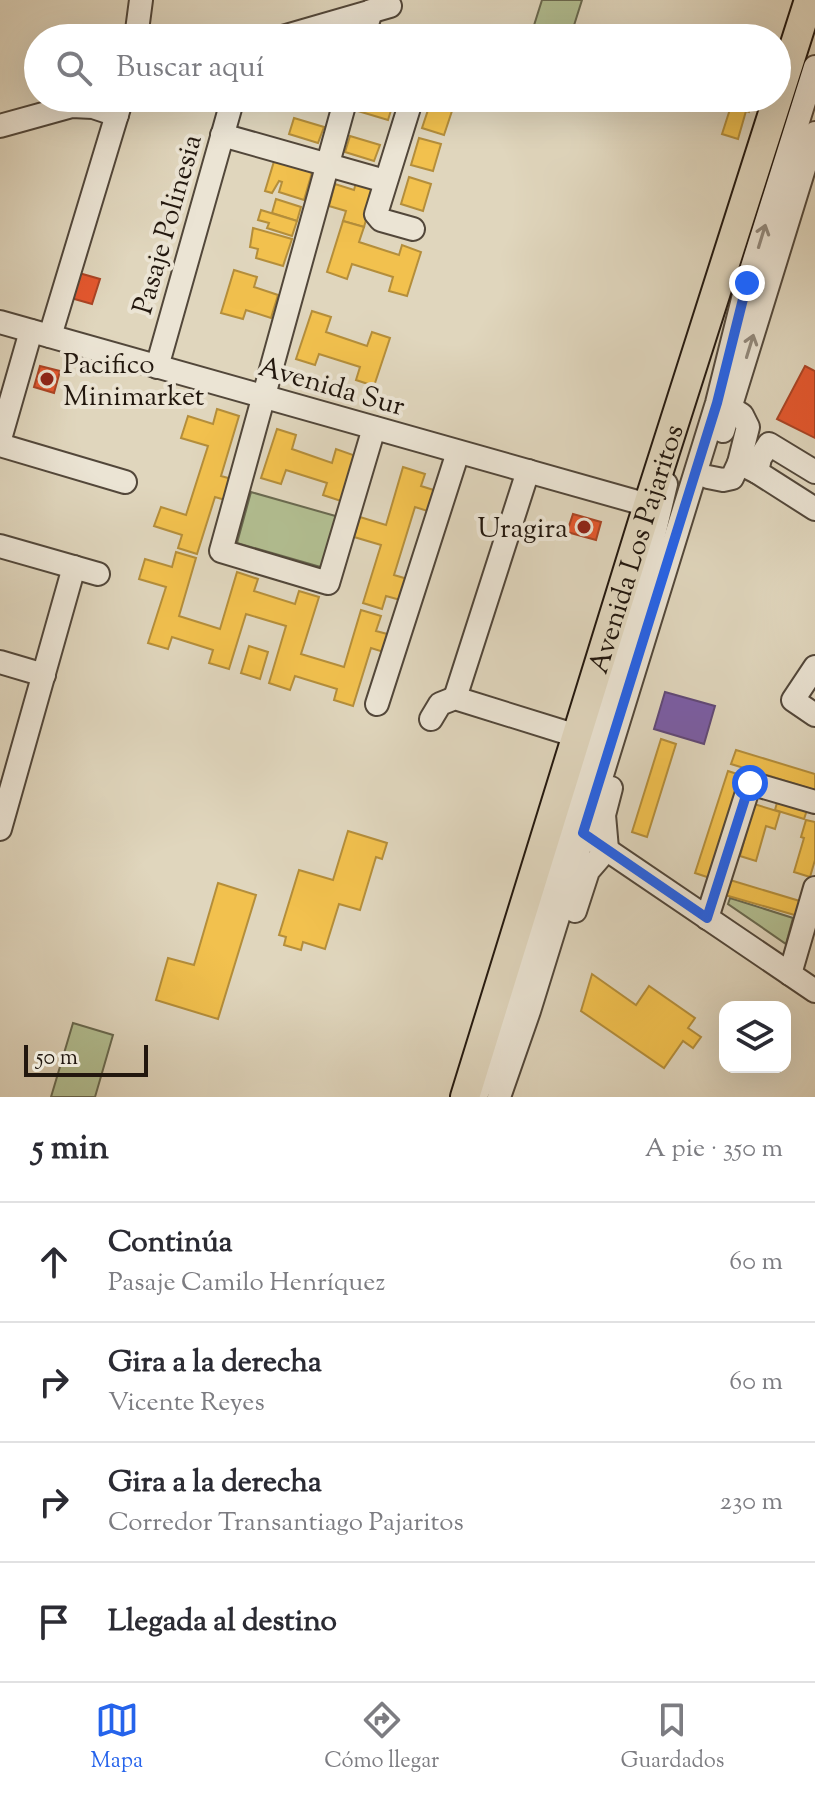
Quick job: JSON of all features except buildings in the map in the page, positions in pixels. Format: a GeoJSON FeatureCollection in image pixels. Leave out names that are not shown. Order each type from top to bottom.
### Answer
{"type":"FeatureCollection","features":[{"type":"Feature","properties":{"kind":"main road","name":"Avenida Los Pajaritos"},"geometry":{"type":"LineString","coordinates":[[791,56],[809,0]]}},
{"type":"Feature","properties":{"kind":"main road","name":"Avenida Los Pajaritos"},"geometry":{"type":"LineString","coordinates":[[465,1097],[565,829],[577,736],[773,112]]}},
{"type":"Feature","properties":{"kind":"street"},"geometry":{"type":"LineString","coordinates":[[138,24],[141,0]]}},
{"type":"Feature","properties":{"kind":"street"},"geometry":{"type":"LineString","coordinates":[[326,24],[380,8],[371,24]]}},
{"type":"Feature","properties":{"kind":"street"},"geometry":{"type":"LineString","coordinates":[[791,85],[815,16]]}},
{"type":"Feature","properties":{"kind":"street"},"geometry":{"type":"LineString","coordinates":[[499,1097],[529,1011],[565,829],[717,403],[747,283],[815,67]]}},
{"type":"Feature","properties":{"kind":"street"},"geometry":{"type":"LineString","coordinates":[[0,126],[50,112]]}},
{"type":"Feature","properties":{"kind":"street"},"geometry":{"type":"LineString","coordinates":[[0,439],[118,112]]}},
{"type":"Feature","properties":{"kind":"street","name":"Pasaje Polinesia"},"geometry":{"type":"LineString","coordinates":[[157,367],[229,112]]}},
{"type":"Feature","properties":{"kind":"street"},"geometry":{"type":"LineString","coordinates":[[342,112],[221,551],[328,583],[374,428]]}},
{"type":"Feature","properties":{"kind":"street"},"geometry":{"type":"LineString","coordinates":[[407,112],[377,217],[413,229]]}},
{"type":"Feature","properties":{"kind":"street"},"geometry":{"type":"LineString","coordinates":[[475,1097],[509,1021],[643,581],[670,461],[781,112]]}},
{"type":"Feature","properties":{"kind":"street","name":"Avenida Los Pajaritos"},"geometry":{"type":"LineString","coordinates":[[607,849],[603,827],[605,807],[708,477],[808,180],[815,133]]}},
{"type":"Feature","properties":{"kind":"street"},"geometry":{"type":"LineString","coordinates":[[222,135],[385,181]]}},
{"type":"Feature","properties":{"kind":"street","name":"Avenida Sur"},"geometry":{"type":"LineString","coordinates":[[0,322],[648,505]]}},
{"type":"Feature","properties":{"kind":"street"},"geometry":{"type":"LineString","coordinates":[[731,408],[742,415],[748,427],[748,468]]}},
{"type":"Feature","properties":{"kind":"street"},"geometry":{"type":"LineString","coordinates":[[708,477],[732,478],[760,458],[769,444],[815,472]]}},
{"type":"Feature","properties":{"kind":"street"},"geometry":{"type":"LineString","coordinates":[[0,445],[125,482]]}},
{"type":"Feature","properties":{"kind":"street"},"geometry":{"type":"LineString","coordinates":[[377,704],[458,452]]}},
{"type":"Feature","properties":{"kind":"street"},"geometry":{"type":"LineString","coordinates":[[748,468],[815,509]]}},
{"type":"Feature","properties":{"kind":"street"},"geometry":{"type":"LineString","coordinates":[[455,698],[528,471]]}},
{"type":"Feature","properties":{"kind":"street"},"geometry":{"type":"LineString","coordinates":[[0,546],[98,574]]}},
{"type":"Feature","properties":{"kind":"street"},"geometry":{"type":"LineString","coordinates":[[0,829],[74,567]]}},
{"type":"Feature","properties":{"kind":"street"},"geometry":{"type":"LineString","coordinates":[[0,662],[44,675]]}},
{"type":"Feature","properties":{"kind":"street"},"geometry":{"type":"LineString","coordinates":[[815,667],[793,700],[815,715]]}},
{"type":"Feature","properties":{"kind":"street"},"geometry":{"type":"LineString","coordinates":[[431,719],[440,704],[455,698],[577,736]]}},
{"type":"Feature","properties":{"kind":"street"},"geometry":{"type":"LineString","coordinates":[[707,918],[750,783],[815,802]]}},
{"type":"Feature","properties":{"kind":"street"},"geometry":{"type":"LineString","coordinates":[[565,829],[607,849],[815,991]]}},
{"type":"Feature","properties":{"kind":"street"},"geometry":{"type":"LineString","coordinates":[[515,1097],[585,877],[592,864],[607,849]]}},
{"type":"Feature","properties":{"kind":"street"},"geometry":{"type":"LineString","coordinates":[[790,974],[815,888]]}},
{"type":"Feature","properties":{"kind":"green space"},"geometry":{"type":"Polygon","coordinates":[[[542,0],[582,0],[574,24],[534,24],[542,0]]]}},
{"type":"Feature","properties":{"kind":"green space"},"geometry":{"type":"Polygon","coordinates":[[[251,492],[339,517],[324,568],[237,543],[251,492]]]}},
{"type":"Feature","properties":{"kind":"green space"},"geometry":{"type":"Polygon","coordinates":[[[730,898],[793,918],[786,944],[728,904],[730,898]]]}},
{"type":"Feature","properties":{"kind":"green space"},"geometry":{"type":"Polygon","coordinates":[[[73,1023],[113,1035],[95,1097],[51,1097],[73,1023]]]}},
{"type":"Feature","properties":{"kind":"place","name":"Pacifico Minimarket"},"geometry":{"type":"Point","coordinates":[47,379]}},
{"type":"Feature","properties":{"kind":"place","name":"Uragira"},"geometry":{"type":"Point","coordinates":[584,527]}},
{"type":"Feature","properties":{"kind":"route"},"geometry":{"type":"LineString","coordinates":[[747,283],[717,403],[583,833],[707,918],[750,783]]}}]}
